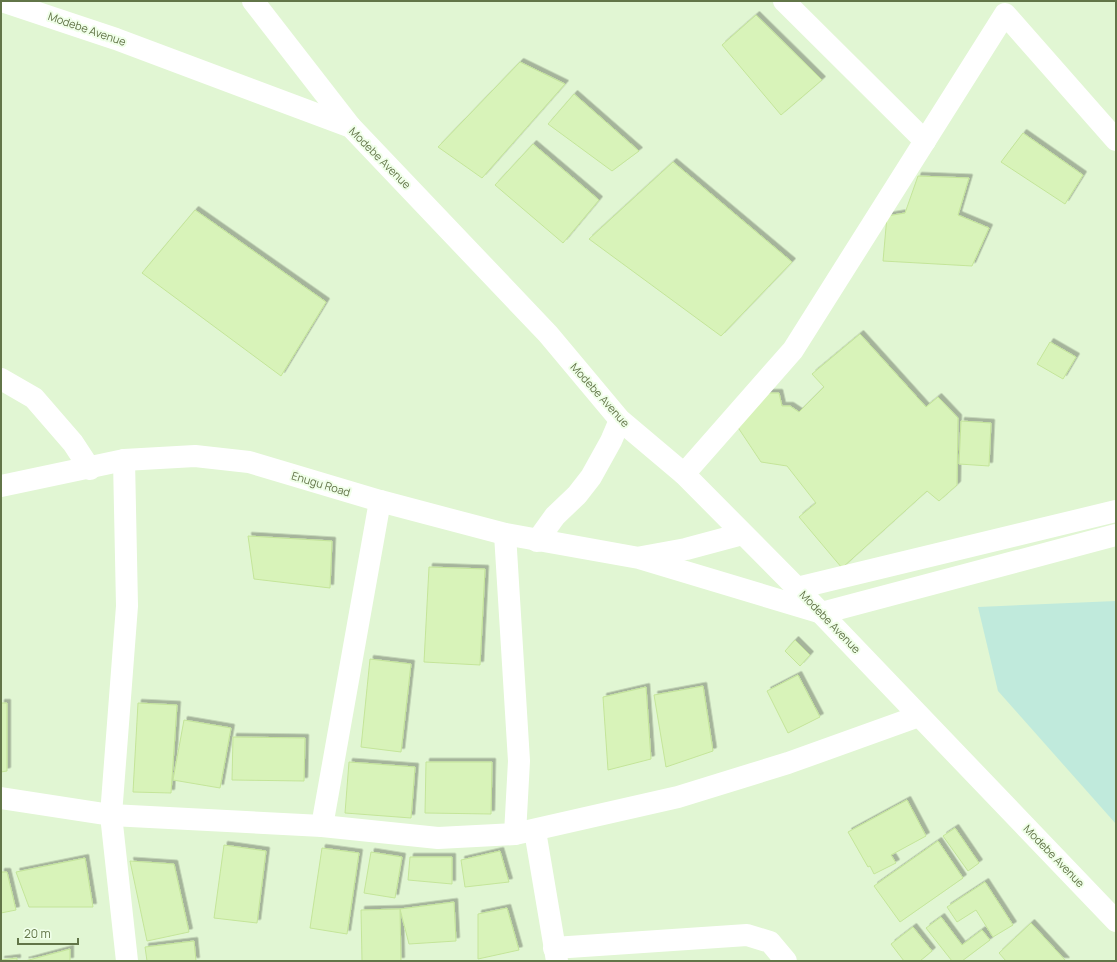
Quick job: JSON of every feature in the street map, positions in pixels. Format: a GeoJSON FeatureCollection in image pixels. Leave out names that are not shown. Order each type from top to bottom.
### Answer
{"type":"FeatureCollection","features":[{"type":"Feature","properties":{"kind":"street","name":"Modebe Avenue"},"geometry":{"type":"LineString","coordinates":[[2,1],[116,39],[351,126],[548,334],[620,420],[684,474],[822,613],[1116,921]]}},
{"type":"Feature","properties":{"kind":"street"},"geometry":{"type":"LineString","coordinates":[[252,1],[351,126]]}},
{"type":"Feature","properties":{"kind":"street"},"geometry":{"type":"LineString","coordinates":[[784,1],[925,141]]}},
{"type":"Feature","properties":{"kind":"street"},"geometry":{"type":"LineString","coordinates":[[684,474],[793,350],[1005,14],[1116,140]]}},
{"type":"Feature","properties":{"kind":"street"},"geometry":{"type":"LineString","coordinates":[[1,379],[34,398],[72,443],[90,469]]}},
{"type":"Feature","properties":{"kind":"street"},"geometry":{"type":"LineString","coordinates":[[538,541],[555,516],[577,495],[591,477],[611,441],[620,420]]}},
{"type":"Feature","properties":{"kind":"street","name":"Enugu Road"},"geometry":{"type":"LineString","coordinates":[[1,486],[90,469],[124,460],[195,456],[249,462],[380,501],[505,534],[639,558]]}},
{"type":"Feature","properties":{"kind":"street"},"geometry":{"type":"LineString","coordinates":[[124,460],[127,606],[111,815],[127,961]]}},
{"type":"Feature","properties":{"kind":"street"},"geometry":{"type":"LineString","coordinates":[[322,826],[380,501]]}},
{"type":"Feature","properties":{"kind":"street"},"geometry":{"type":"LineString","coordinates":[[797,588],[1116,511]]}},
{"type":"Feature","properties":{"kind":"street"},"geometry":{"type":"LineString","coordinates":[[505,534],[519,761],[525,832],[555,954],[747,935],[770,942],[786,961]]}},
{"type":"Feature","properties":{"kind":"street"},"geometry":{"type":"LineString","coordinates":[[639,558],[686,550],[742,534]]}},
{"type":"Feature","properties":{"kind":"street"},"geometry":{"type":"LineString","coordinates":[[639,558],[822,613],[1116,535]]}},
{"type":"Feature","properties":{"kind":"street"},"geometry":{"type":"LineString","coordinates":[[1,798],[111,815],[322,826],[438,838],[525,832],[576,819],[678,797],[788,762],[919,716]]}},
{"type":"Feature","properties":{"kind":"shaded area"},"geometry":{"type":"Polygon","coordinates":[[[1,1],[1116,1],[1116,961],[1,961],[1,1]]]}},
{"type":"Feature","properties":{"kind":"shaded area"},"geometry":{"type":"Polygon","coordinates":[[[1116,601],[1116,824],[998,691],[978,607],[1116,601]]]}},
{"type":"Feature","properties":{"kind":"building"},"geometry":{"type":"Polygon","coordinates":[[[756,15],[822,80],[781,115],[722,45],[756,15]]]}},
{"type":"Feature","properties":{"kind":"building"},"geometry":{"type":"Polygon","coordinates":[[[520,62],[565,84],[482,178],[438,147],[520,62]]]}},
{"type":"Feature","properties":{"kind":"building"},"geometry":{"type":"Polygon","coordinates":[[[574,94],[639,151],[612,171],[548,124],[574,94]]]}},
{"type":"Feature","properties":{"kind":"building"},"geometry":{"type":"Polygon","coordinates":[[[1023,133],[1083,175],[1065,204],[1001,162],[1023,133]]]}},
{"type":"Feature","properties":{"kind":"building"},"geometry":{"type":"Polygon","coordinates":[[[533,144],[599,200],[563,243],[495,185],[533,144]]]}},
{"type":"Feature","properties":{"kind":"building"},"geometry":{"type":"Polygon","coordinates":[[[673,162],[792,262],[721,336],[589,239],[673,162]]]}},
{"type":"Feature","properties":{"kind":"building"},"geometry":{"type":"Polygon","coordinates":[[[918,176],[969,178],[958,215],[989,228],[972,266],[883,261],[887,216],[905,213],[918,176]]]}},
{"type":"Feature","properties":{"kind":"building"},"geometry":{"type":"Polygon","coordinates":[[[195,210],[326,302],[281,376],[142,273],[195,210]]]}},
{"type":"Feature","properties":{"kind":"building"},"geometry":{"type":"Polygon","coordinates":[[[860,334],[926,407],[938,397],[958,418],[957,485],[939,501],[927,491],[842,568],[799,517],[816,503],[787,466],[761,462],[737,426],[767,393],[779,393],[782,406],[790,406],[799,412],[824,387],[812,374],[860,334]]]}},
{"type":"Feature","properties":{"kind":"building"},"geometry":{"type":"Polygon","coordinates":[[[1050,342],[1076,357],[1063,379],[1037,364],[1050,342]]]}},
{"type":"Feature","properties":{"kind":"building"},"geometry":{"type":"Polygon","coordinates":[[[961,421],[991,423],[989,466],[959,464],[961,421]]]}},
{"type":"Feature","properties":{"kind":"building"},"geometry":{"type":"Polygon","coordinates":[[[248,536],[332,541],[330,588],[254,579],[248,536]]]}},
{"type":"Feature","properties":{"kind":"building"},"geometry":{"type":"Polygon","coordinates":[[[429,567],[485,569],[480,665],[424,662],[429,567]]]}},
{"type":"Feature","properties":{"kind":"building"},"geometry":{"type":"Polygon","coordinates":[[[795,640],[810,655],[800,666],[785,651],[795,640]]]}},
{"type":"Feature","properties":{"kind":"building"},"geometry":{"type":"Polygon","coordinates":[[[370,659],[411,664],[401,752],[361,747],[370,659]]]}},
{"type":"Feature","properties":{"kind":"building"},"geometry":{"type":"Polygon","coordinates":[[[798,675],[820,717],[788,733],[767,691],[798,675]]]}},
{"type":"Feature","properties":{"kind":"building"},"geometry":{"type":"Polygon","coordinates":[[[703,686],[713,751],[666,767],[654,695],[703,686]]]}},
{"type":"Feature","properties":{"kind":"building"},"geometry":{"type":"Polygon","coordinates":[[[646,687],[651,759],[608,770],[603,697],[646,687]]]}},
{"type":"Feature","properties":{"kind":"building"},"geometry":{"type":"Polygon","coordinates":[[[1,703],[7,703],[7,771],[1,772],[1,703]]]}},
{"type":"Feature","properties":{"kind":"building"},"geometry":{"type":"Polygon","coordinates":[[[138,703],[177,705],[171,793],[133,792],[138,703]]]}},
{"type":"Feature","properties":{"kind":"building"},"geometry":{"type":"Polygon","coordinates":[[[184,720],[231,728],[220,788],[173,780],[184,720]]]}},
{"type":"Feature","properties":{"kind":"building"},"geometry":{"type":"Polygon","coordinates":[[[233,737],[305,738],[304,781],[232,780],[233,737]]]}},
{"type":"Feature","properties":{"kind":"building"},"geometry":{"type":"Polygon","coordinates":[[[349,762],[415,767],[411,818],[345,813],[349,762]]]}},
{"type":"Feature","properties":{"kind":"building"},"geometry":{"type":"Polygon","coordinates":[[[426,762],[492,762],[491,814],[425,813],[426,762]]]}},
{"type":"Feature","properties":{"kind":"building"},"geometry":{"type":"Polygon","coordinates":[[[907,800],[926,836],[891,855],[896,863],[874,874],[870,866],[868,867],[848,832],[907,800]]]}},
{"type":"Feature","properties":{"kind":"building"},"geometry":{"type":"Polygon","coordinates":[[[955,828],[979,863],[968,871],[943,836],[955,828]]]}},
{"type":"Feature","properties":{"kind":"building"},"geometry":{"type":"Polygon","coordinates":[[[938,841],[963,878],[900,922],[874,886],[938,841]]]}},
{"type":"Feature","properties":{"kind":"building"},"geometry":{"type":"Polygon","coordinates":[[[224,845],[266,851],[257,923],[214,918],[224,845]]]}},
{"type":"Feature","properties":{"kind":"building"},"geometry":{"type":"Polygon","coordinates":[[[322,848],[359,853],[347,934],[310,928],[322,848]]]}},
{"type":"Feature","properties":{"kind":"building"},"geometry":{"type":"Polygon","coordinates":[[[500,851],[509,882],[465,887],[461,860],[500,851]]]}},
{"type":"Feature","properties":{"kind":"building"},"geometry":{"type":"Polygon","coordinates":[[[371,852],[402,857],[395,898],[364,893],[371,852]]]}},
{"type":"Feature","properties":{"kind":"building"},"geometry":{"type":"Polygon","coordinates":[[[410,857],[452,857],[452,884],[408,880],[410,857]]]}},
{"type":"Feature","properties":{"kind":"building"},"geometry":{"type":"Polygon","coordinates":[[[85,858],[93,907],[29,907],[16,872],[85,858]]]}},
{"type":"Feature","properties":{"kind":"building"},"geometry":{"type":"Polygon","coordinates":[[[130,861],[174,864],[189,932],[147,941],[130,861]]]}},
{"type":"Feature","properties":{"kind":"building"},"geometry":{"type":"Polygon","coordinates":[[[1,872],[7,872],[16,910],[1,913],[1,872]]]}},
{"type":"Feature","properties":{"kind":"building"},"geometry":{"type":"Polygon","coordinates":[[[985,882],[1013,925],[993,937],[976,910],[957,922],[947,907],[985,882]]]}},
{"type":"Feature","properties":{"kind":"building"},"geometry":{"type":"Polygon","coordinates":[[[454,902],[456,941],[409,944],[400,909],[454,902]]]}},
{"type":"Feature","properties":{"kind":"building"},"geometry":{"type":"Polygon","coordinates":[[[507,908],[519,950],[478,959],[478,914],[507,908]]]}},
{"type":"Feature","properties":{"kind":"building"},"geometry":{"type":"Polygon","coordinates":[[[400,909],[401,961],[362,961],[361,910],[400,909]]]}},
{"type":"Feature","properties":{"kind":"building"},"geometry":{"type":"Polygon","coordinates":[[[941,917],[962,945],[982,930],[990,940],[962,961],[952,961],[926,928],[941,917]]]}},
{"type":"Feature","properties":{"kind":"building"},"geometry":{"type":"Polygon","coordinates":[[[1031,923],[1066,961],[1006,961],[999,953],[1031,923]]]}},
{"type":"Feature","properties":{"kind":"building"},"geometry":{"type":"Polygon","coordinates":[[[913,927],[932,951],[920,961],[904,961],[891,944],[913,927]]]}},
{"type":"Feature","properties":{"kind":"building"},"geometry":{"type":"Polygon","coordinates":[[[194,941],[196,961],[147,961],[145,947],[194,941]]]}},
{"type":"Feature","properties":{"kind":"building"},"geometry":{"type":"Polygon","coordinates":[[[70,949],[70,961],[25,961],[70,949]]]}},
{"type":"Feature","properties":{"kind":"building"},"geometry":{"type":"Polygon","coordinates":[[[17,958],[17,961],[1,961],[1,960],[17,958]]]}}]}
